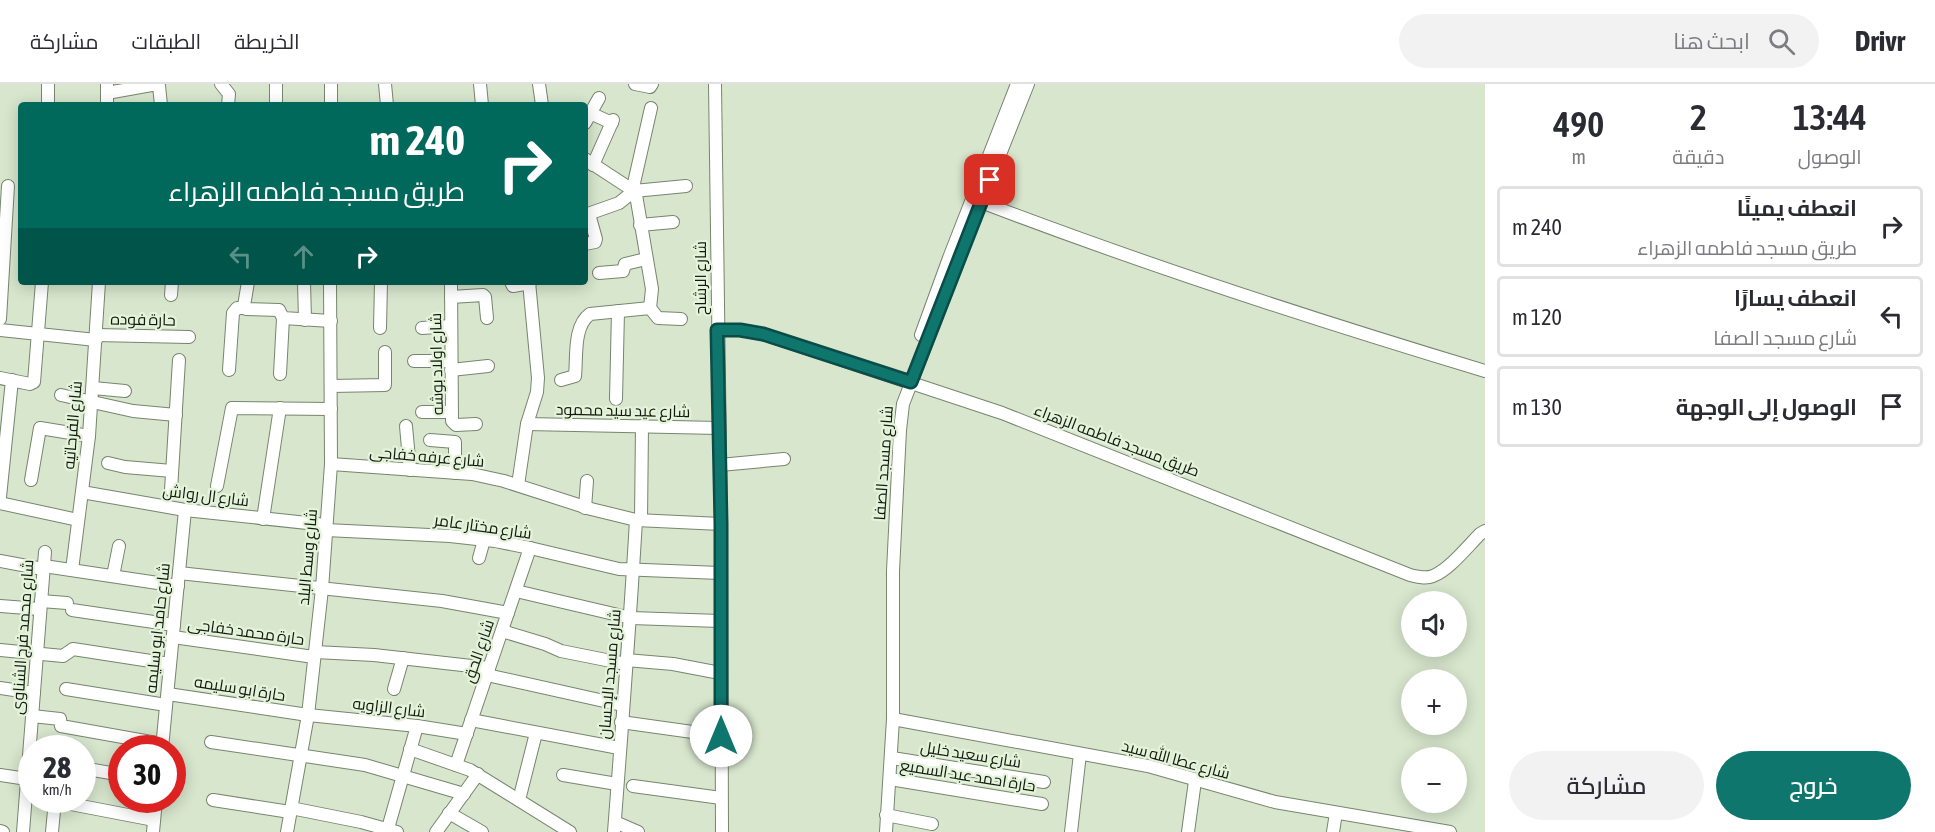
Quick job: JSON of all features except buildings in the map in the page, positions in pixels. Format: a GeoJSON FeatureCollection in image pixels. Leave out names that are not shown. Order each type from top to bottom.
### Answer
{"type":"FeatureCollection","features":[{"type":"Feature","properties":{"kind":"street"},"geometry":{"type":"LineString","coordinates":[[48,84],[48,102]]}},
{"type":"Feature","properties":{"kind":"street"},"geometry":{"type":"LineString","coordinates":[[107,94],[157,84],[161,102]]}},
{"type":"Feature","properties":{"kind":"street"},"geometry":{"type":"LineString","coordinates":[[221,84],[229,94],[228,102]]}},
{"type":"Feature","properties":{"kind":"street"},"geometry":{"type":"LineString","coordinates":[[276,84],[276,102]]}},
{"type":"Feature","properties":{"kind":"street"},"geometry":{"type":"LineString","coordinates":[[331,84],[331,102]]}},
{"type":"Feature","properties":{"kind":"street"},"geometry":{"type":"LineString","coordinates":[[385,84],[387,102]]}},
{"type":"Feature","properties":{"kind":"street"},"geometry":{"type":"LineString","coordinates":[[480,84],[482,102]]}},
{"type":"Feature","properties":{"kind":"street"},"geometry":{"type":"LineString","coordinates":[[539,84],[542,102]]}},
{"type":"Feature","properties":{"kind":"street"},"geometry":{"type":"LineString","coordinates":[[635,84],[650,87],[652,84]]}},
{"type":"Feature","properties":{"kind":"street","name":"شارع الرشاح"},"geometry":{"type":"LineString","coordinates":[[715,84],[721,524],[722,832]]}},
{"type":"Feature","properties":{"kind":"street","name":"شارع مسجد الصفا"},"geometry":{"type":"LineString","coordinates":[[886,832],[892,758],[893,572],[903,404],[908,381],[948,258],[1017,84]]}},
{"type":"Feature","properties":{"kind":"street","name":"شارع مسجد الصفا"},"geometry":{"type":"LineString","coordinates":[[908,381],[1028,84]]}},
{"type":"Feature","properties":{"kind":"street"},"geometry":{"type":"LineString","coordinates":[[599,98],[588,118],[613,122],[589,162],[634,191]]}},
{"type":"Feature","properties":{"kind":"street"},"geometry":{"type":"LineString","coordinates":[[651,108],[636,171],[634,191],[652,289],[650,308],[658,318],[681,319]]}},
{"type":"Feature","properties":{"kind":"street"},"geometry":{"type":"LineString","coordinates":[[0,319],[8,186]]}},
{"type":"Feature","properties":{"kind":"street"},"geometry":{"type":"LineString","coordinates":[[588,214],[619,203],[634,191],[686,186]]}},
{"type":"Feature","properties":{"kind":"street"},"geometry":{"type":"LineString","coordinates":[[981,202],[1083,241],[1332,325],[1485,371]]}},
{"type":"Feature","properties":{"kind":"street"},"geometry":{"type":"LineString","coordinates":[[588,217],[596,239],[588,243]]}},
{"type":"Feature","properties":{"kind":"street"},"geometry":{"type":"LineString","coordinates":[[640,225],[673,222]]}},
{"type":"Feature","properties":{"kind":"street"},"geometry":{"type":"LineString","coordinates":[[599,273],[623,271],[625,264],[646,259]]}},
{"type":"Feature","properties":{"kind":"street"},"geometry":{"type":"LineString","coordinates":[[0,497],[6,379],[34,382],[42,285]]}},
{"type":"Feature","properties":{"kind":"street","name":"شارع الفرحاتيه"},"geometry":{"type":"LineString","coordinates":[[72,570],[90,436],[99,285]]}},
{"type":"Feature","properties":{"kind":"street"},"geometry":{"type":"LineString","coordinates":[[171,295],[172,285]]}},
{"type":"Feature","properties":{"kind":"street"},"geometry":{"type":"LineString","coordinates":[[245,308],[248,285]]}},
{"type":"Feature","properties":{"kind":"street"},"geometry":{"type":"LineString","coordinates":[[304,285],[305,320]]}},
{"type":"Feature","properties":{"kind":"street","name":"شارع وسط البلد"},"geometry":{"type":"LineString","coordinates":[[287,832],[308,715],[322,589],[332,464],[330,285]]}},
{"type":"Feature","properties":{"kind":"street"},"geometry":{"type":"LineString","coordinates":[[380,328],[381,285]]}},
{"type":"Feature","properties":{"kind":"street","name":"شارع اولاد بوشه"},"geometry":{"type":"LineString","coordinates":[[451,285],[452,421],[454,424],[476,424]]}},
{"type":"Feature","properties":{"kind":"street"},"geometry":{"type":"LineString","coordinates":[[518,485],[527,424],[537,392],[538,371],[529,285]]}},
{"type":"Feature","properties":{"kind":"street"},"geometry":{"type":"LineString","coordinates":[[451,297],[483,295],[487,318]]}},
{"type":"Feature","properties":{"kind":"street"},"geometry":{"type":"LineString","coordinates":[[230,369],[233,313],[237,308],[279,310],[283,318],[280,374]]}},
{"type":"Feature","properties":{"kind":"street"},"geometry":{"type":"LineString","coordinates":[[561,380],[575,376],[580,331],[584,320],[590,314],[650,308]]}},
{"type":"Feature","properties":{"kind":"street"},"geometry":{"type":"LineString","coordinates":[[616,399],[618,311]]}},
{"type":"Feature","properties":{"kind":"street"},"geometry":{"type":"LineString","coordinates":[[283,318],[331,321]]}},
{"type":"Feature","properties":{"kind":"street"},"geometry":{"type":"LineString","coordinates":[[422,328],[451,326]]}},
{"type":"Feature","properties":{"kind":"street","name":"حارة فوده"},"geometry":{"type":"LineString","coordinates":[[0,330],[96,337],[189,337]]}},
{"type":"Feature","properties":{"kind":"street","name":"طريق مسجد فاطمه الزهراء"},"geometry":{"type":"LineString","coordinates":[[717,330],[740,330],[763,334],[1002,413],[1410,575],[1422,578],[1434,576],[1485,531]]}},
{"type":"Feature","properties":{"kind":"street"},"geometry":{"type":"LineString","coordinates":[[331,386],[385,385],[385,352]]}},
{"type":"Feature","properties":{"kind":"street"},"geometry":{"type":"LineString","coordinates":[[171,490],[179,360]]}},
{"type":"Feature","properties":{"kind":"street"},"geometry":{"type":"LineString","coordinates":[[414,362],[488,366]]}},
{"type":"Feature","properties":{"kind":"street"},"geometry":{"type":"LineString","coordinates":[[93,388],[125,391]]}},
{"type":"Feature","properties":{"kind":"street"},"geometry":{"type":"LineString","coordinates":[[61,395],[133,411],[176,416]]}},
{"type":"Feature","properties":{"kind":"street"},"geometry":{"type":"LineString","coordinates":[[218,486],[231,410],[234,407],[331,409]]}},
{"type":"Feature","properties":{"kind":"street"},"geometry":{"type":"LineString","coordinates":[[263,519],[280,408]]}},
{"type":"Feature","properties":{"kind":"street"},"geometry":{"type":"LineString","coordinates":[[422,412],[452,412]]}},
{"type":"Feature","properties":{"kind":"street","name":"شارع عيد سيد محمود"},"geometry":{"type":"LineString","coordinates":[[527,424],[719,428]]}},
{"type":"Feature","properties":{"kind":"street"},"geometry":{"type":"LineString","coordinates":[[406,426],[410,470]]}},
{"type":"Feature","properties":{"kind":"street","name":"شارع مسجد الإحسان"},"geometry":{"type":"LineString","coordinates":[[615,827],[622,705],[638,520],[642,426]]}},
{"type":"Feature","properties":{"kind":"street"},"geometry":{"type":"LineString","coordinates":[[31,480],[40,428],[90,436]]}},
{"type":"Feature","properties":{"kind":"street"},"geometry":{"type":"LineString","coordinates":[[430,440],[454,442],[455,473]]}},
{"type":"Feature","properties":{"kind":"street"},"geometry":{"type":"LineString","coordinates":[[720,465],[784,459]]}},
{"type":"Feature","properties":{"kind":"street"},"geometry":{"type":"LineString","coordinates":[[108,463],[125,467],[172,471]]}},
{"type":"Feature","properties":{"kind":"street","name":"شارع عرفه خفاجى"},"geometry":{"type":"LineString","coordinates":[[332,464],[472,474],[518,485],[585,508],[638,520],[721,524]]}},
{"type":"Feature","properties":{"kind":"street"},"geometry":{"type":"LineString","coordinates":[[585,508],[587,481]]}},
{"type":"Feature","properties":{"kind":"street","name":"شارع ال رواش"},"geometry":{"type":"LineString","coordinates":[[82,492],[185,510],[326,527]]}},
{"type":"Feature","properties":{"kind":"street"},"geometry":{"type":"LineString","coordinates":[[0,503],[78,520]]}},
{"type":"Feature","properties":{"kind":"street","name":"شارع حامد ابو سليمه"},"geometry":{"type":"LineString","coordinates":[[163,735],[185,510]]}},
{"type":"Feature","properties":{"kind":"street","name":"شارع مختار عامر"},"geometry":{"type":"LineString","coordinates":[[326,527],[484,540],[633,571],[720,573]]}},
{"type":"Feature","properties":{"kind":"street"},"geometry":{"type":"LineString","coordinates":[[479,558],[484,540]]}},
{"type":"Feature","properties":{"kind":"street"},"geometry":{"type":"LineString","coordinates":[[113,576],[119,546]]}},
{"type":"Feature","properties":{"kind":"street","name":"شارع الحق"},"geometry":{"type":"LineString","coordinates":[[456,765],[531,548]]}},
{"type":"Feature","properties":{"kind":"street","name":"شارع محمد فرج الشناوى"},"geometry":{"type":"LineString","coordinates":[[30,735],[45,552]]}},
{"type":"Feature","properties":{"kind":"street"},"geometry":{"type":"LineString","coordinates":[[0,561],[178,586]]}},
{"type":"Feature","properties":{"kind":"street"},"geometry":{"type":"LineString","coordinates":[[179,573],[442,600],[508,613]]}},
{"type":"Feature","properties":{"kind":"street"},"geometry":{"type":"LineString","coordinates":[[516,591],[631,618],[720,621]]}},
{"type":"Feature","properties":{"kind":"street","name":"حارة محمد خفاجى"},"geometry":{"type":"LineString","coordinates":[[0,606],[69,607],[174,631],[315,655],[403,658],[488,672],[622,705]]}},
{"type":"Feature","properties":{"kind":"street"},"geometry":{"type":"LineString","coordinates":[[502,631],[561,651],[626,662],[673,664],[720,673]]}},
{"type":"Feature","properties":{"kind":"street"},"geometry":{"type":"LineString","coordinates":[[0,650],[64,656],[73,649],[170,664]]}},
{"type":"Feature","properties":{"kind":"street"},"geometry":{"type":"LineString","coordinates":[[394,689],[403,658]]}},
{"type":"Feature","properties":{"kind":"street"},"geometry":{"type":"LineString","coordinates":[[0,688],[34,693]]}},
{"type":"Feature","properties":{"kind":"street","name":"حارة ابو سليمه"},"geometry":{"type":"LineString","coordinates":[[66,689],[308,715]]}},
{"type":"Feature","properties":{"kind":"street","name":"شارع الزاويه"},"geometry":{"type":"LineString","coordinates":[[308,715],[417,726],[467,734]]}},
{"type":"Feature","properties":{"kind":"street"},"geometry":{"type":"LineString","coordinates":[[32,716],[60,719],[61,726],[108,735]]}},
{"type":"Feature","properties":{"kind":"street","name":"شارع عطا الله سيد"},"geometry":{"type":"LineString","coordinates":[[893,719],[1148,766],[1256,798],[1450,832]]}},
{"type":"Feature","properties":{"kind":"street"},"geometry":{"type":"LineString","coordinates":[[471,720],[619,748]]}},
{"type":"Feature","properties":{"kind":"street"},"geometry":{"type":"LineString","coordinates":[[621,722],[721,736]]}},
{"type":"Feature","properties":{"kind":"street"},"geometry":{"type":"LineString","coordinates":[[213,800],[291,810],[390,831],[417,726]]}},
{"type":"Feature","properties":{"kind":"street"},"geometry":{"type":"LineString","coordinates":[[519,800],[536,733]]}},
{"type":"Feature","properties":{"kind":"street"},"geometry":{"type":"LineString","coordinates":[[211,742],[365,765],[464,794]]}},
{"type":"Feature","properties":{"kind":"street"},"geometry":{"type":"LineString","coordinates":[[410,749],[478,774],[570,832]]}},
{"type":"Feature","properties":{"kind":"street"},"geometry":{"type":"LineString","coordinates":[[1071,832],[1080,754]]}},
{"type":"Feature","properties":{"kind":"street","name":"شارع سعيد خليل"},"geometry":{"type":"LineString","coordinates":[[892,758],[1044,782]]}},
{"type":"Feature","properties":{"kind":"street"},"geometry":{"type":"LineString","coordinates":[[436,832],[478,774]]}},
{"type":"Feature","properties":{"kind":"street"},"geometry":{"type":"LineString","coordinates":[[0,775],[18,778]]}},
{"type":"Feature","properties":{"kind":"street"},"geometry":{"type":"LineString","coordinates":[[563,775],[617,784]]}},
{"type":"Feature","properties":{"kind":"street","name":"حارة احمد عبد السميع"},"geometry":{"type":"LineString","coordinates":[[890,779],[1042,804]]}},
{"type":"Feature","properties":{"kind":"street"},"geometry":{"type":"LineString","coordinates":[[1188,832],[1195,781]]}},
{"type":"Feature","properties":{"kind":"street"},"geometry":{"type":"LineString","coordinates":[[633,786],[721,798]]}},
{"type":"Feature","properties":{"kind":"street"},"geometry":{"type":"LineString","coordinates":[[96,811],[154,826]]}},
{"type":"Feature","properties":{"kind":"street","name":"شارع محمد فرج الشناوى"},"geometry":{"type":"LineString","coordinates":[[23,832],[24,813]]}},
{"type":"Feature","properties":{"kind":"street"},"geometry":{"type":"LineString","coordinates":[[52,832],[54,813]]}},
{"type":"Feature","properties":{"kind":"street"},"geometry":{"type":"LineString","coordinates":[[449,813],[482,832]]}},
{"type":"Feature","properties":{"kind":"street"},"geometry":{"type":"LineString","coordinates":[[1333,832],[1336,813]]}},
{"type":"Feature","properties":{"kind":"street"},"geometry":{"type":"LineString","coordinates":[[886,815],[932,824]]}},
{"type":"Feature","properties":{"kind":"street"},"geometry":{"type":"LineString","coordinates":[[615,827],[639,832]]}},
{"type":"Feature","properties":{"kind":"route"},"geometry":{"type":"LineString","coordinates":[[721,736],[721,524],[717,330],[740,330],[763,334],[911,382],[990,180]]}}]}
